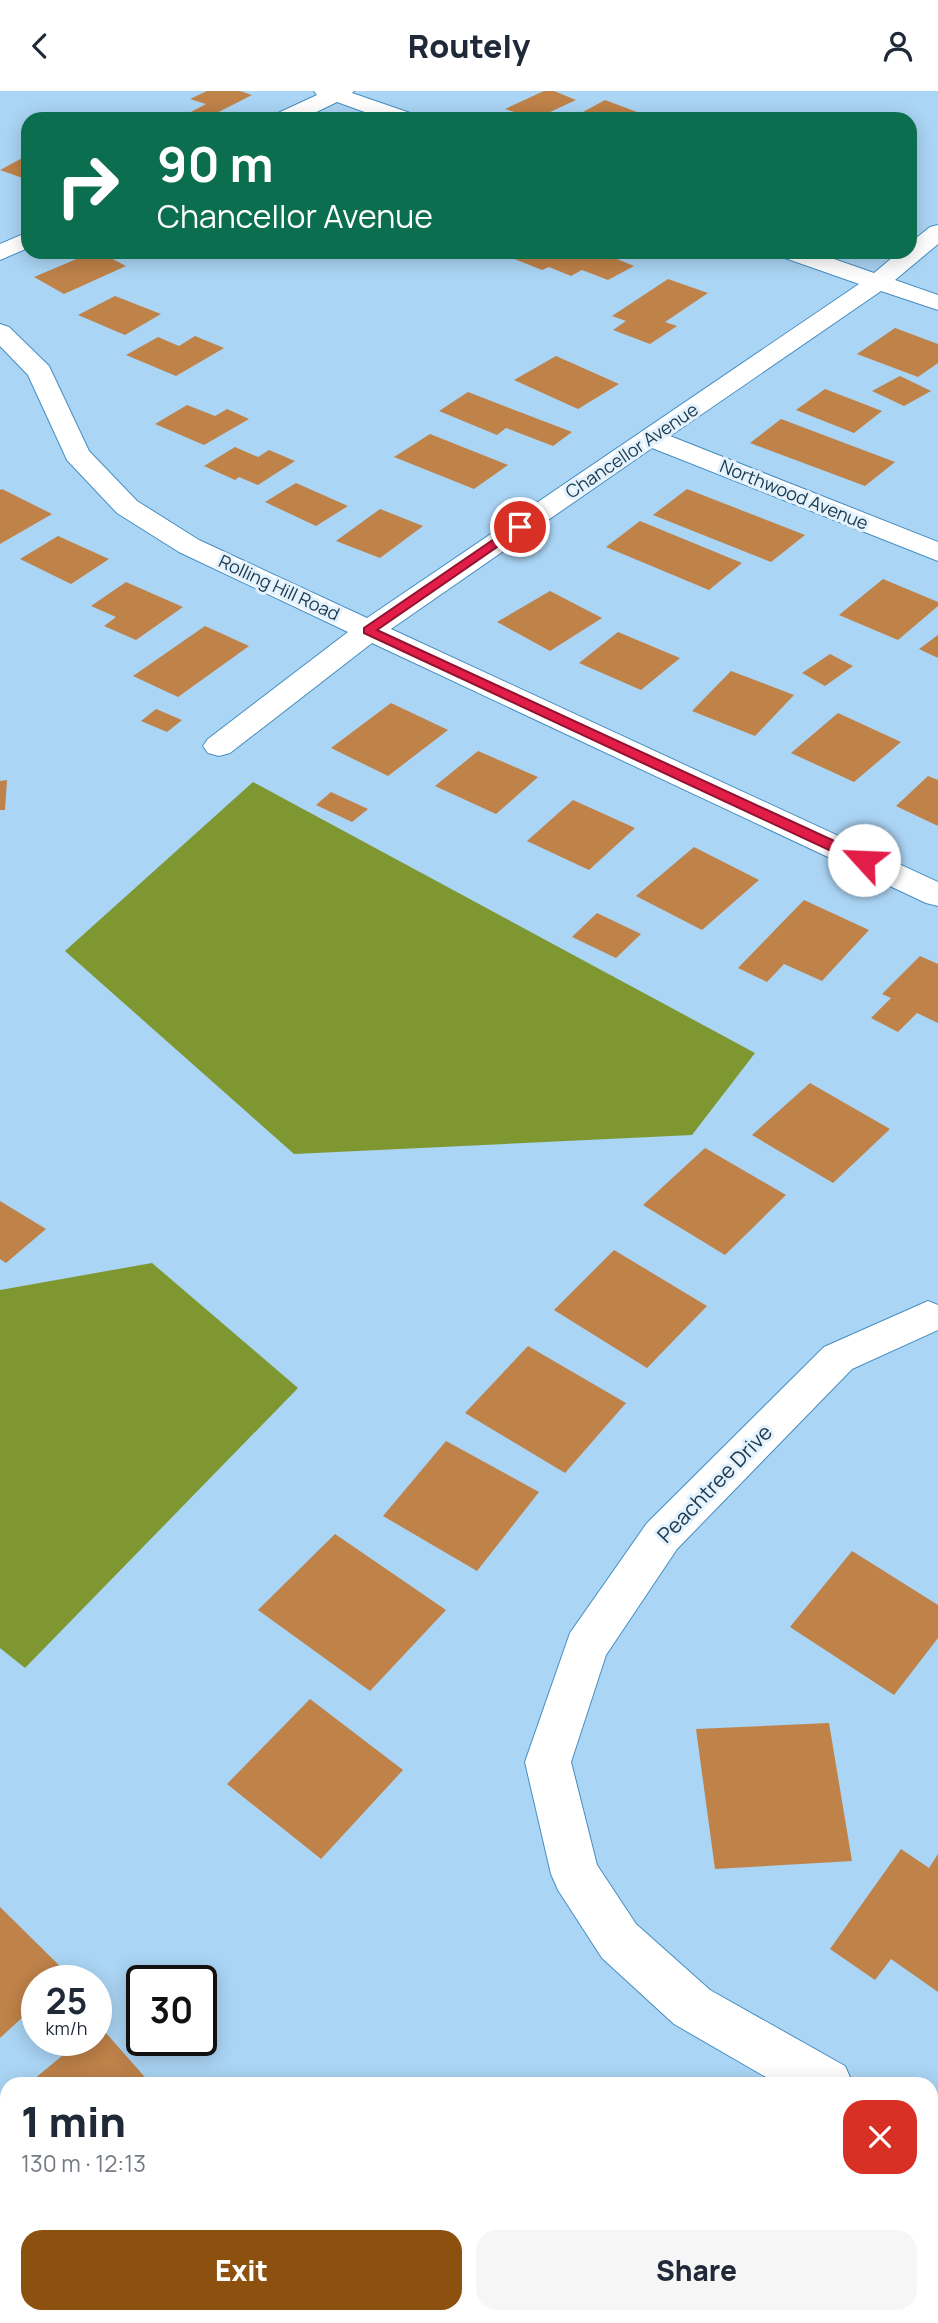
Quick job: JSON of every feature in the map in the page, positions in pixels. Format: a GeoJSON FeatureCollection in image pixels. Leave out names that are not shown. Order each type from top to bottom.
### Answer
{"type":"FeatureCollection","features":[{"type":"Feature","properties":{"kind":"street"},"geometry":{"type":"LineString","coordinates":[[297,112],[334,92],[387,112]]}},
{"type":"Feature","properties":{"kind":"street","name":"Chancellor Avenue"},"geometry":{"type":"LineString","coordinates":[[917,250],[938,232]]}},
{"type":"Feature","properties":{"kind":"street"},"geometry":{"type":"LineString","coordinates":[[0,253],[21,242]]}},
{"type":"Feature","properties":{"kind":"street"},"geometry":{"type":"LineString","coordinates":[[811,259],[938,303]]}},
{"type":"Feature","properties":{"kind":"street","name":"Chancellor Avenue"},"geometry":{"type":"LineString","coordinates":[[219,747],[369,630],[878,282],[906,259]]}},
{"type":"Feature","properties":{"kind":"street","name":"Rolling Hill Road"},"geometry":{"type":"LineString","coordinates":[[0,332],[40,372],[77,454],[127,507],[189,546],[938,895]]}},
{"type":"Feature","properties":{"kind":"street","name":"Northwood Avenue"},"geometry":{"type":"LineString","coordinates":[[650,438],[938,552]]}},
{"type":"Feature","properties":{"kind":"street","name":"Peachtree Drive"},"geometry":{"type":"LineString","coordinates":[[815,2077],[692,2007],[619,1941],[575,1874],[548,1762],[586,1647],[662,1537],[838,1358],[928,1317]]}},
{"type":"Feature","properties":{"kind":"green space"},"geometry":{"type":"Polygon","coordinates":[[[253,782],[755,1053],[692,1135],[294,1154],[65,951],[253,782]]]}},
{"type":"Feature","properties":{"kind":"green space"},"geometry":{"type":"Polygon","coordinates":[[[152,1263],[298,1388],[25,1668],[0,1648],[0,1290],[152,1263]]]}},
{"type":"Feature","properties":{"kind":"building"},"geometry":{"type":"Polygon","coordinates":[[[207,91],[240,91],[252,95],[219,112],[191,112],[206,104],[190,99],[207,91]]]}},
{"type":"Feature","properties":{"kind":"building"},"geometry":{"type":"Polygon","coordinates":[[[544,91],[554,91],[576,100],[550,112],[514,112],[505,109],[544,91]]]}},
{"type":"Feature","properties":{"kind":"building"},"geometry":{"type":"Polygon","coordinates":[[[605,100],[637,112],[583,112],[605,100]]]}},
{"type":"Feature","properties":{"kind":"building"},"geometry":{"type":"Polygon","coordinates":[[[21,159],[21,178],[0,170],[21,159]]]}},
{"type":"Feature","properties":{"kind":"building"},"geometry":{"type":"Polygon","coordinates":[[[76,259],[112,259],[126,266],[64,294],[34,277],[76,259]]]}},
{"type":"Feature","properties":{"kind":"building"},"geometry":{"type":"Polygon","coordinates":[[[514,259],[617,259],[634,266],[608,280],[582,270],[571,276],[549,267],[542,270],[514,259]]]}},
{"type":"Feature","properties":{"kind":"building"},"geometry":{"type":"Polygon","coordinates":[[[668,279],[708,293],[665,322],[677,326],[650,344],[613,330],[626,321],[612,316],[668,279]]]}},
{"type":"Feature","properties":{"kind":"building"},"geometry":{"type":"Polygon","coordinates":[[[115,296],[161,314],[125,335],[78,315],[115,296]]]}},
{"type":"Feature","properties":{"kind":"building"},"geometry":{"type":"Polygon","coordinates":[[[895,328],[938,344],[938,363],[918,377],[857,354],[895,328]]]}},
{"type":"Feature","properties":{"kind":"building"},"geometry":{"type":"Polygon","coordinates":[[[195,336],[224,348],[176,376],[126,355],[158,337],[179,346],[195,336]]]}},
{"type":"Feature","properties":{"kind":"building"},"geometry":{"type":"Polygon","coordinates":[[[556,356],[619,384],[578,409],[514,380],[556,356]]]}},
{"type":"Feature","properties":{"kind":"building"},"geometry":{"type":"Polygon","coordinates":[[[900,376],[931,391],[904,406],[872,391],[900,376]]]}},
{"type":"Feature","properties":{"kind":"building"},"geometry":{"type":"Polygon","coordinates":[[[825,389],[882,411],[854,433],[796,410],[825,389]]]}},
{"type":"Feature","properties":{"kind":"building"},"geometry":{"type":"Polygon","coordinates":[[[468,392],[572,432],[553,446],[506,428],[497,435],[439,411],[468,392]]]}},
{"type":"Feature","properties":{"kind":"building"},"geometry":{"type":"Polygon","coordinates":[[[187,405],[215,416],[227,409],[249,419],[204,445],[155,424],[187,405]]]}},
{"type":"Feature","properties":{"kind":"building"},"geometry":{"type":"Polygon","coordinates":[[[781,419],[895,462],[865,486],[750,443],[781,419]]]}},
{"type":"Feature","properties":{"kind":"building"},"geometry":{"type":"Polygon","coordinates":[[[430,434],[508,465],[474,489],[394,457],[430,434]]]}},
{"type":"Feature","properties":{"kind":"building"},"geometry":{"type":"Polygon","coordinates":[[[235,447],[258,457],[269,450],[295,461],[258,485],[239,477],[235,480],[204,466],[235,447]]]}},
{"type":"Feature","properties":{"kind":"building"},"geometry":{"type":"Polygon","coordinates":[[[296,483],[348,506],[316,526],[265,502],[296,483]]]}},
{"type":"Feature","properties":{"kind":"building"},"geometry":{"type":"Polygon","coordinates":[[[2,489],[52,514],[0,544],[2,489]]]}},
{"type":"Feature","properties":{"kind":"building"},"geometry":{"type":"Polygon","coordinates":[[[687,489],[805,535],[771,562],[653,515],[687,489]]]}},
{"type":"Feature","properties":{"kind":"building"},"geometry":{"type":"Polygon","coordinates":[[[380,509],[423,526],[380,558],[336,541],[380,509]]]}},
{"type":"Feature","properties":{"kind":"building"},"geometry":{"type":"Polygon","coordinates":[[[640,521],[742,563],[709,590],[606,547],[640,521]]]}},
{"type":"Feature","properties":{"kind":"building"},"geometry":{"type":"Polygon","coordinates":[[[58,536],[109,559],[71,584],[20,559],[58,536]]]}},
{"type":"Feature","properties":{"kind":"building"},"geometry":{"type":"Polygon","coordinates":[[[883,579],[938,602],[938,606],[898,640],[839,615],[883,579]]]}},
{"type":"Feature","properties":{"kind":"building"},"geometry":{"type":"Polygon","coordinates":[[[126,582],[183,607],[136,640],[104,626],[116,617],[91,606],[126,582]]]}},
{"type":"Feature","properties":{"kind":"building"},"geometry":{"type":"Polygon","coordinates":[[[550,591],[602,618],[550,651],[497,622],[550,591]]]}},
{"type":"Feature","properties":{"kind":"building"},"geometry":{"type":"Polygon","coordinates":[[[205,626],[249,646],[178,697],[133,676],[205,626]]]}},
{"type":"Feature","properties":{"kind":"building"},"geometry":{"type":"Polygon","coordinates":[[[618,632],[680,658],[641,690],[579,663],[618,632]]]}},
{"type":"Feature","properties":{"kind":"building"},"geometry":{"type":"Polygon","coordinates":[[[938,635],[938,658],[919,649],[938,635]]]}},
{"type":"Feature","properties":{"kind":"building"},"geometry":{"type":"Polygon","coordinates":[[[830,654],[853,666],[825,686],[802,673],[830,654]]]}},
{"type":"Feature","properties":{"kind":"building"},"geometry":{"type":"Polygon","coordinates":[[[731,671],[794,695],[755,736],[692,711],[731,671]]]}},
{"type":"Feature","properties":{"kind":"building"},"geometry":{"type":"Polygon","coordinates":[[[391,703],[448,730],[388,776],[331,748],[391,703]]]}},
{"type":"Feature","properties":{"kind":"building"},"geometry":{"type":"Polygon","coordinates":[[[156,709],[182,720],[167,732],[141,721],[156,709]]]}},
{"type":"Feature","properties":{"kind":"building"},"geometry":{"type":"Polygon","coordinates":[[[838,713],[901,742],[854,782],[791,753],[838,713]]]}},
{"type":"Feature","properties":{"kind":"building"},"geometry":{"type":"Polygon","coordinates":[[[478,751],[538,777],[496,814],[435,786],[478,751]]]}},
{"type":"Feature","properties":{"kind":"building"},"geometry":{"type":"Polygon","coordinates":[[[928,776],[938,780],[938,826],[896,806],[928,776]]]}},
{"type":"Feature","properties":{"kind":"building"},"geometry":{"type":"Polygon","coordinates":[[[7,780],[5,810],[0,810],[0,781],[7,780]]]}},
{"type":"Feature","properties":{"kind":"building"},"geometry":{"type":"Polygon","coordinates":[[[331,792],[368,809],[352,822],[316,805],[331,792]]]}},
{"type":"Feature","properties":{"kind":"building"},"geometry":{"type":"Polygon","coordinates":[[[573,800],[635,828],[589,870],[527,841],[573,800]]]}},
{"type":"Feature","properties":{"kind":"building"},"geometry":{"type":"Polygon","coordinates":[[[694,847],[759,880],[702,930],[636,896],[694,847]]]}},
{"type":"Feature","properties":{"kind":"building"},"geometry":{"type":"Polygon","coordinates":[[[804,900],[869,930],[822,981],[784,964],[767,982],[738,968],[804,900]]]}},
{"type":"Feature","properties":{"kind":"building"},"geometry":{"type":"Polygon","coordinates":[[[597,913],[641,934],[616,958],[572,937],[597,913]]]}},
{"type":"Feature","properties":{"kind":"building"},"geometry":{"type":"Polygon","coordinates":[[[920,956],[938,964],[938,1023],[917,1013],[898,1032],[871,1018],[891,998],[882,994],[920,956]]]}},
{"type":"Feature","properties":{"kind":"building"},"geometry":{"type":"Polygon","coordinates":[[[810,1083],[890,1129],[833,1183],[752,1135],[810,1083]]]}},
{"type":"Feature","properties":{"kind":"building"},"geometry":{"type":"Polygon","coordinates":[[[705,1148],[786,1195],[725,1255],[643,1205],[705,1148]]]}},
{"type":"Feature","properties":{"kind":"building"},"geometry":{"type":"Polygon","coordinates":[[[0,1201],[46,1229],[6,1263],[0,1259],[0,1201]]]}},
{"type":"Feature","properties":{"kind":"building"},"geometry":{"type":"Polygon","coordinates":[[[614,1250],[707,1306],[647,1368],[554,1310],[614,1250]]]}},
{"type":"Feature","properties":{"kind":"building"},"geometry":{"type":"Polygon","coordinates":[[[528,1346],[626,1403],[565,1473],[465,1413],[528,1346]]]}},
{"type":"Feature","properties":{"kind":"building"},"geometry":{"type":"Polygon","coordinates":[[[446,1441],[539,1492],[477,1571],[383,1516],[446,1441]]]}},
{"type":"Feature","properties":{"kind":"building"},"geometry":{"type":"Polygon","coordinates":[[[335,1534],[446,1610],[370,1691],[258,1610],[335,1534]]]}},
{"type":"Feature","properties":{"kind":"building"},"geometry":{"type":"Polygon","coordinates":[[[852,1551],[938,1605],[938,1638],[894,1695],[790,1627],[852,1551]]]}},
{"type":"Feature","properties":{"kind":"building"},"geometry":{"type":"Polygon","coordinates":[[[310,1699],[403,1770],[321,1859],[227,1784],[310,1699]]]}},
{"type":"Feature","properties":{"kind":"building"},"geometry":{"type":"Polygon","coordinates":[[[829,1723],[852,1861],[715,1869],[696,1729],[829,1723]]]}},
{"type":"Feature","properties":{"kind":"building"},"geometry":{"type":"Polygon","coordinates":[[[901,1849],[929,1868],[938,1854],[938,1992],[891,1959],[875,1980],[830,1949],[901,1849]]]}},
{"type":"Feature","properties":{"kind":"building"},"geometry":{"type":"Polygon","coordinates":[[[0,1907],[59,1965],[21,1965],[21,2019],[0,2038],[0,1907]]]}},
{"type":"Feature","properties":{"kind":"building"},"geometry":{"type":"Polygon","coordinates":[[[112,2040],[145,2077],[36,2077],[62,2056],[112,2056],[112,2040]]]}},
{"type":"Feature","properties":{"kind":"route"},"geometry":{"type":"LineString","coordinates":[[520,527],[369,630],[864,860]]}}]}
